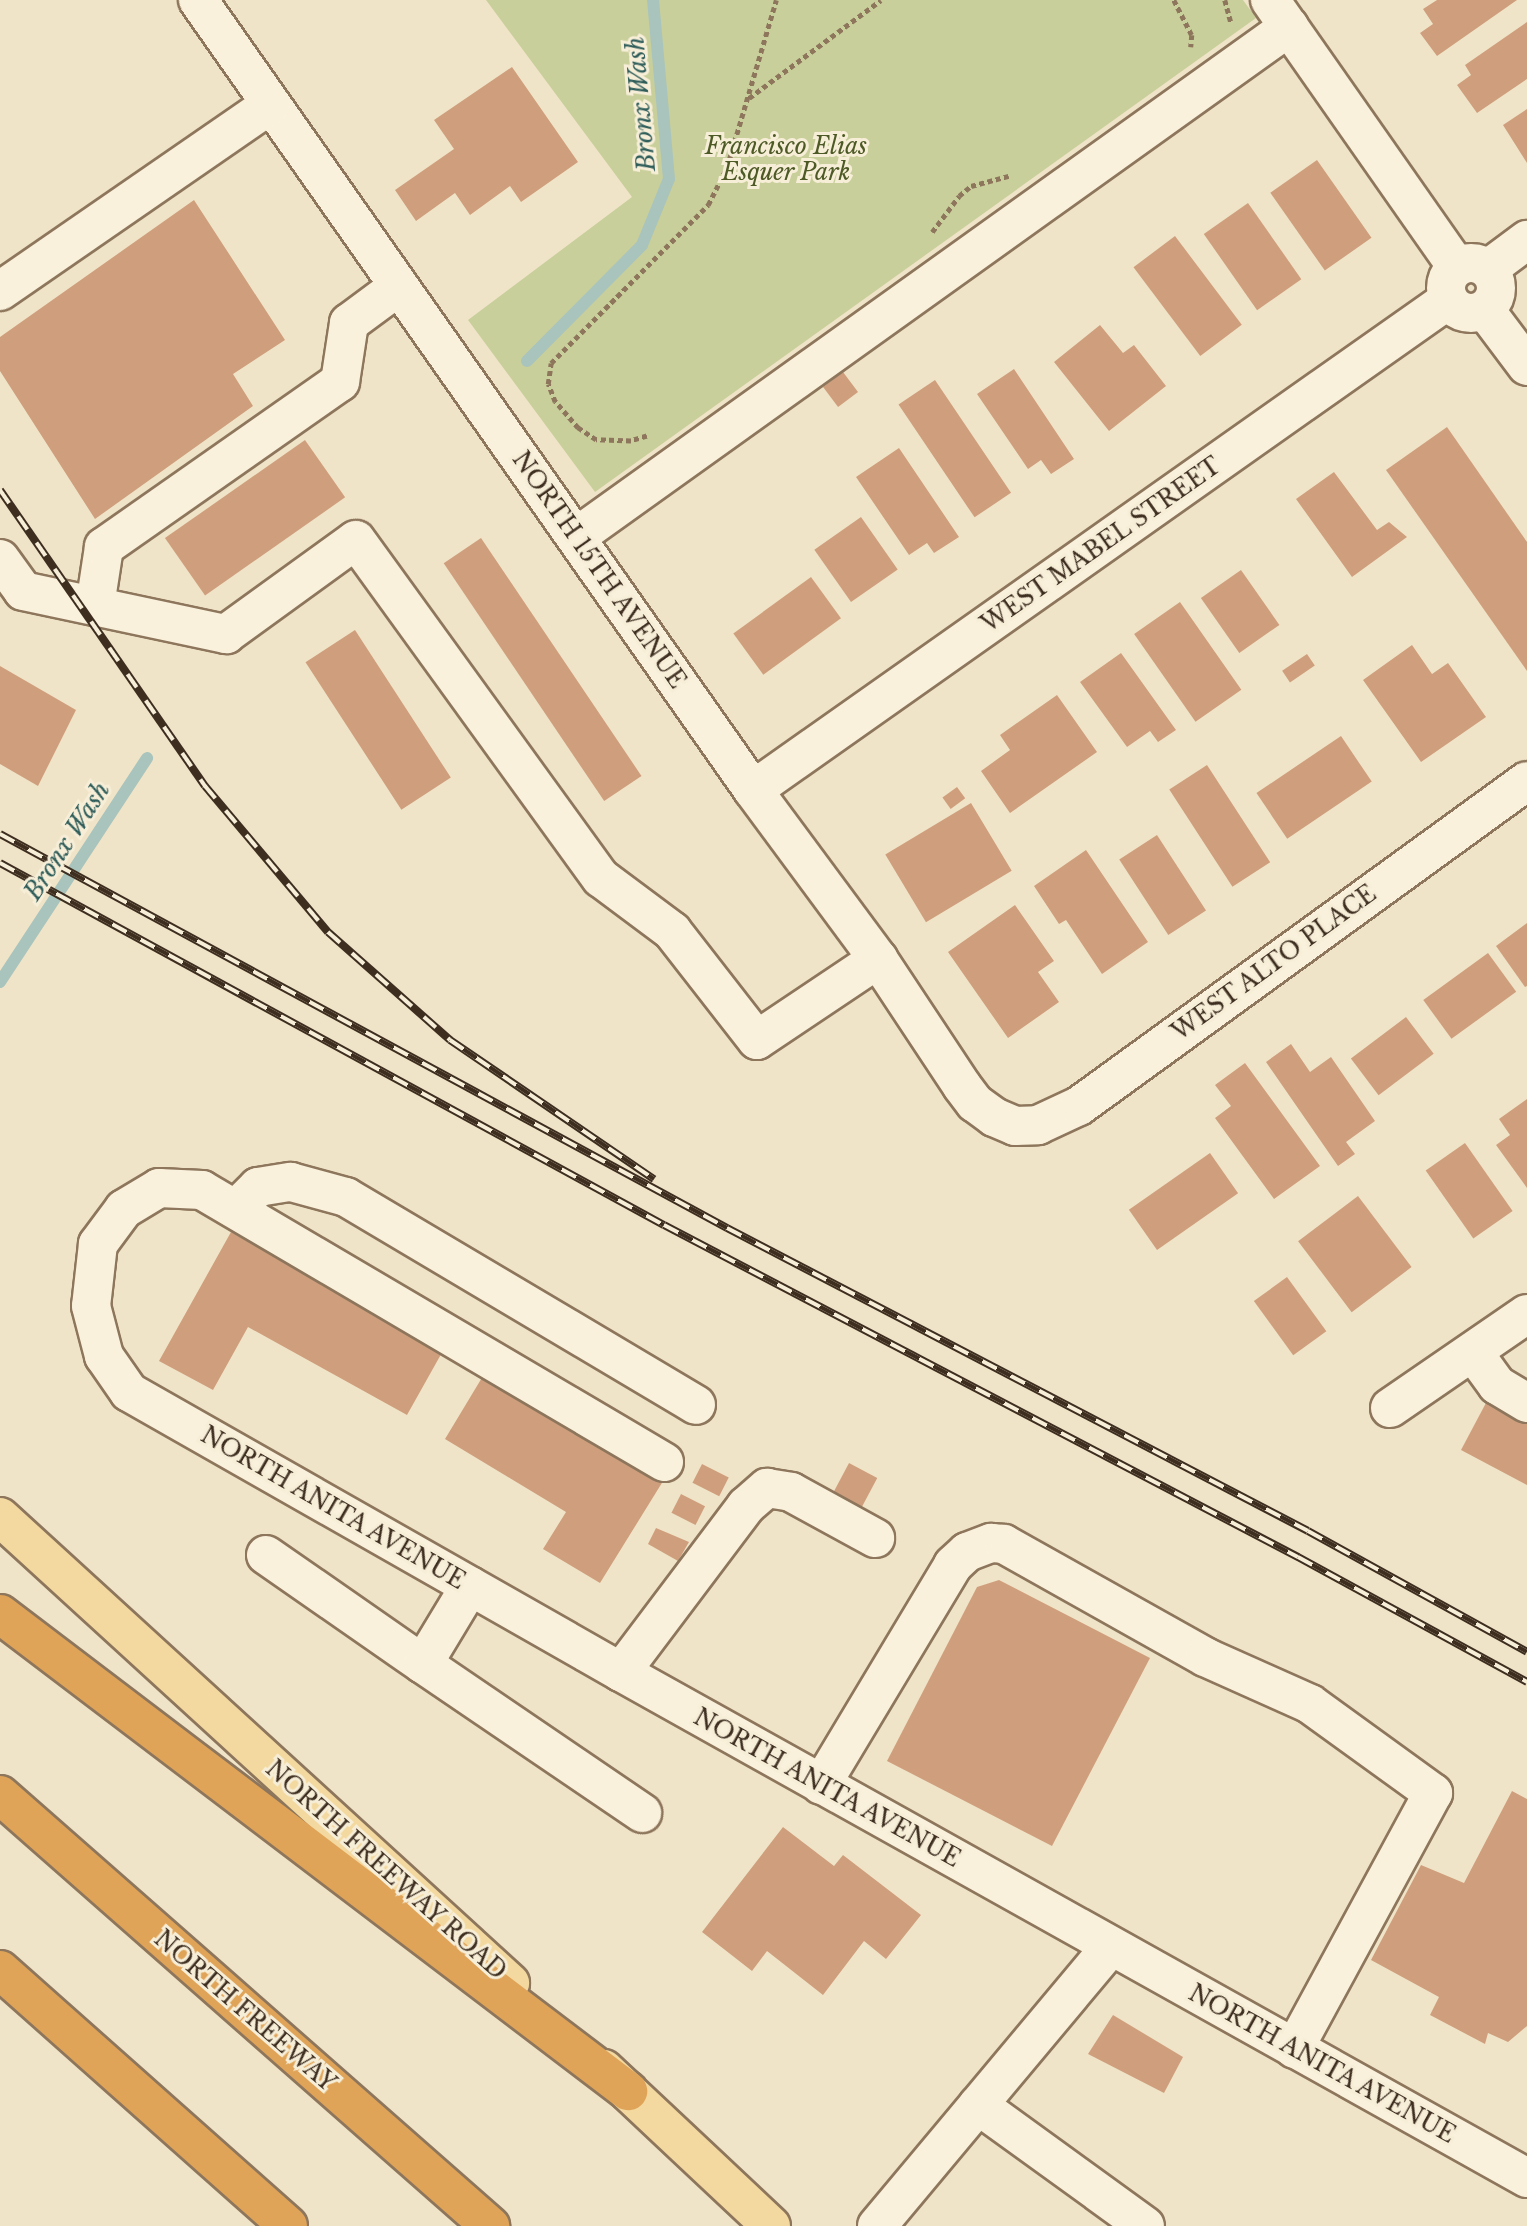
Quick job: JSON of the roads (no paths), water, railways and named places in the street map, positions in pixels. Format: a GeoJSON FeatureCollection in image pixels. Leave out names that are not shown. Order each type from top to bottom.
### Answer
{"type":"FeatureCollection","features":[{"type":"Feature","properties":{"kind":"highway"},"geometry":{"type":"LineString","coordinates":[[0,1614],[628,2091]]}},
{"type":"Feature","properties":{"kind":"highway","name":"NORTH FREEWAY"},"geometry":{"type":"LineString","coordinates":[[0,1795],[490,2226]]}},
{"type":"Feature","properties":{"kind":"highway"},"geometry":{"type":"LineString","coordinates":[[0,1970],[288,2226]]}},
{"type":"Feature","properties":{"kind":"main road","name":"NORTH FREEWAY ROAD"},"geometry":{"type":"LineString","coordinates":[[0,1517],[628,2091],[771,2226]]}},
{"type":"Feature","properties":{"kind":"street","name":"NORTH 15TH AVENUE"},"geometry":{"type":"LineString","coordinates":[[198,0],[753,790],[878,959],[975,1102],[994,1117],[1015,1126]]}},
{"type":"Feature","properties":{"kind":"street"},"geometry":{"type":"LineString","coordinates":[[576,537],[1280,14],[1464,279],[1496,281],[1497,289],[1491,304],[1485,310],[1527,366]]}},
{"type":"Feature","properties":{"kind":"street"},"geometry":{"type":"LineString","coordinates":[[0,291],[271,104]]}},
{"type":"Feature","properties":{"kind":"street","name":"WEST MABEL STREET"},"geometry":{"type":"LineString","coordinates":[[753,790],[1464,279],[1527,240]]}},
{"type":"Feature","properties":{"kind":"street"},"geometry":{"type":"LineString","coordinates":[[96,606],[104,547],[340,382],[349,323],[399,286]]}},
{"type":"Feature","properties":{"kind":"street"},"geometry":{"type":"LineString","coordinates":[[0,559],[23,590],[226,634],[356,540],[601,878],[672,931],[757,1040],[878,959]]}},
{"type":"Feature","properties":{"kind":"street","name":"WEST ALTO PLACE"},"geometry":{"type":"LineString","coordinates":[[1015,1126],[1038,1125],[1079,1106],[1527,781]]}},
{"type":"Feature","properties":{"kind":"street"},"geometry":{"type":"LineString","coordinates":[[664,1462],[236,1209],[258,1187],[291,1182],[346,1198],[696,1405]]}},
{"type":"Feature","properties":{"kind":"street","name":"NORTH ANITA AVENUE"},"geometry":{"type":"LineString","coordinates":[[236,1209],[202,1190],[159,1188],[124,1209],[97,1244],[91,1306],[104,1356],[130,1392],[621,1672],[1527,2178]]}},
{"type":"Feature","properties":{"kind":"street"},"geometry":{"type":"LineString","coordinates":[[1390,1409],[1527,1314]]}},
{"type":"Feature","properties":{"kind":"street"},"geometry":{"type":"LineString","coordinates":[[1473,1352],[1497,1385],[1527,1403]]}},
{"type":"Feature","properties":{"kind":"street"},"geometry":{"type":"LineString","coordinates":[[621,1672],[746,1506],[768,1488],[791,1492],[876,1538]]}},
{"type":"Feature","properties":{"kind":"street"},"geometry":{"type":"LineString","coordinates":[[821,1784],[953,1565],[967,1552],[991,1543],[1004,1544],[1205,1657],[1310,1704],[1433,1793],[1294,2049]]}},
{"type":"Feature","properties":{"kind":"street"},"geometry":{"type":"LineString","coordinates":[[266,1555],[642,1813]]}},
{"type":"Feature","properties":{"kind":"street"},"geometry":{"type":"LineString","coordinates":[[423,1664],[470,1586]]}},
{"type":"Feature","properties":{"kind":"street"},"geometry":{"type":"LineString","coordinates":[[877,2226],[1110,1947]]}},
{"type":"Feature","properties":{"kind":"street"},"geometry":{"type":"LineString","coordinates":[[978,2105],[1144,2226]]}},
{"type":"Feature","properties":{"kind":"waterway","name":"Bronx Wash"},"geometry":{"type":"LineString","coordinates":[[527,361],[642,245],[669,179],[653,0]]}},
{"type":"Feature","properties":{"kind":"waterway","name":"Bronx Wash"},"geometry":{"type":"LineString","coordinates":[[0,982],[147,758]]}},
{"type":"Feature","properties":{"kind":"railway"},"geometry":{"type":"LineString","coordinates":[[0,490],[205,786],[328,932],[450,1040],[654,1179]]}},
{"type":"Feature","properties":{"kind":"railway"},"geometry":{"type":"LineString","coordinates":[[0,834],[727,1228],[1308,1531],[1527,1652]]}},
{"type":"Feature","properties":{"kind":"railway"},"geometry":{"type":"LineString","coordinates":[[0,863],[664,1225],[1298,1557],[1527,1682]]}},
{"type":"Feature","properties":{"kind":"park label","name":"Francisco Elias Esquer Park"},"geometry":{"type":"Point","coordinates":[786,159]}}]}
